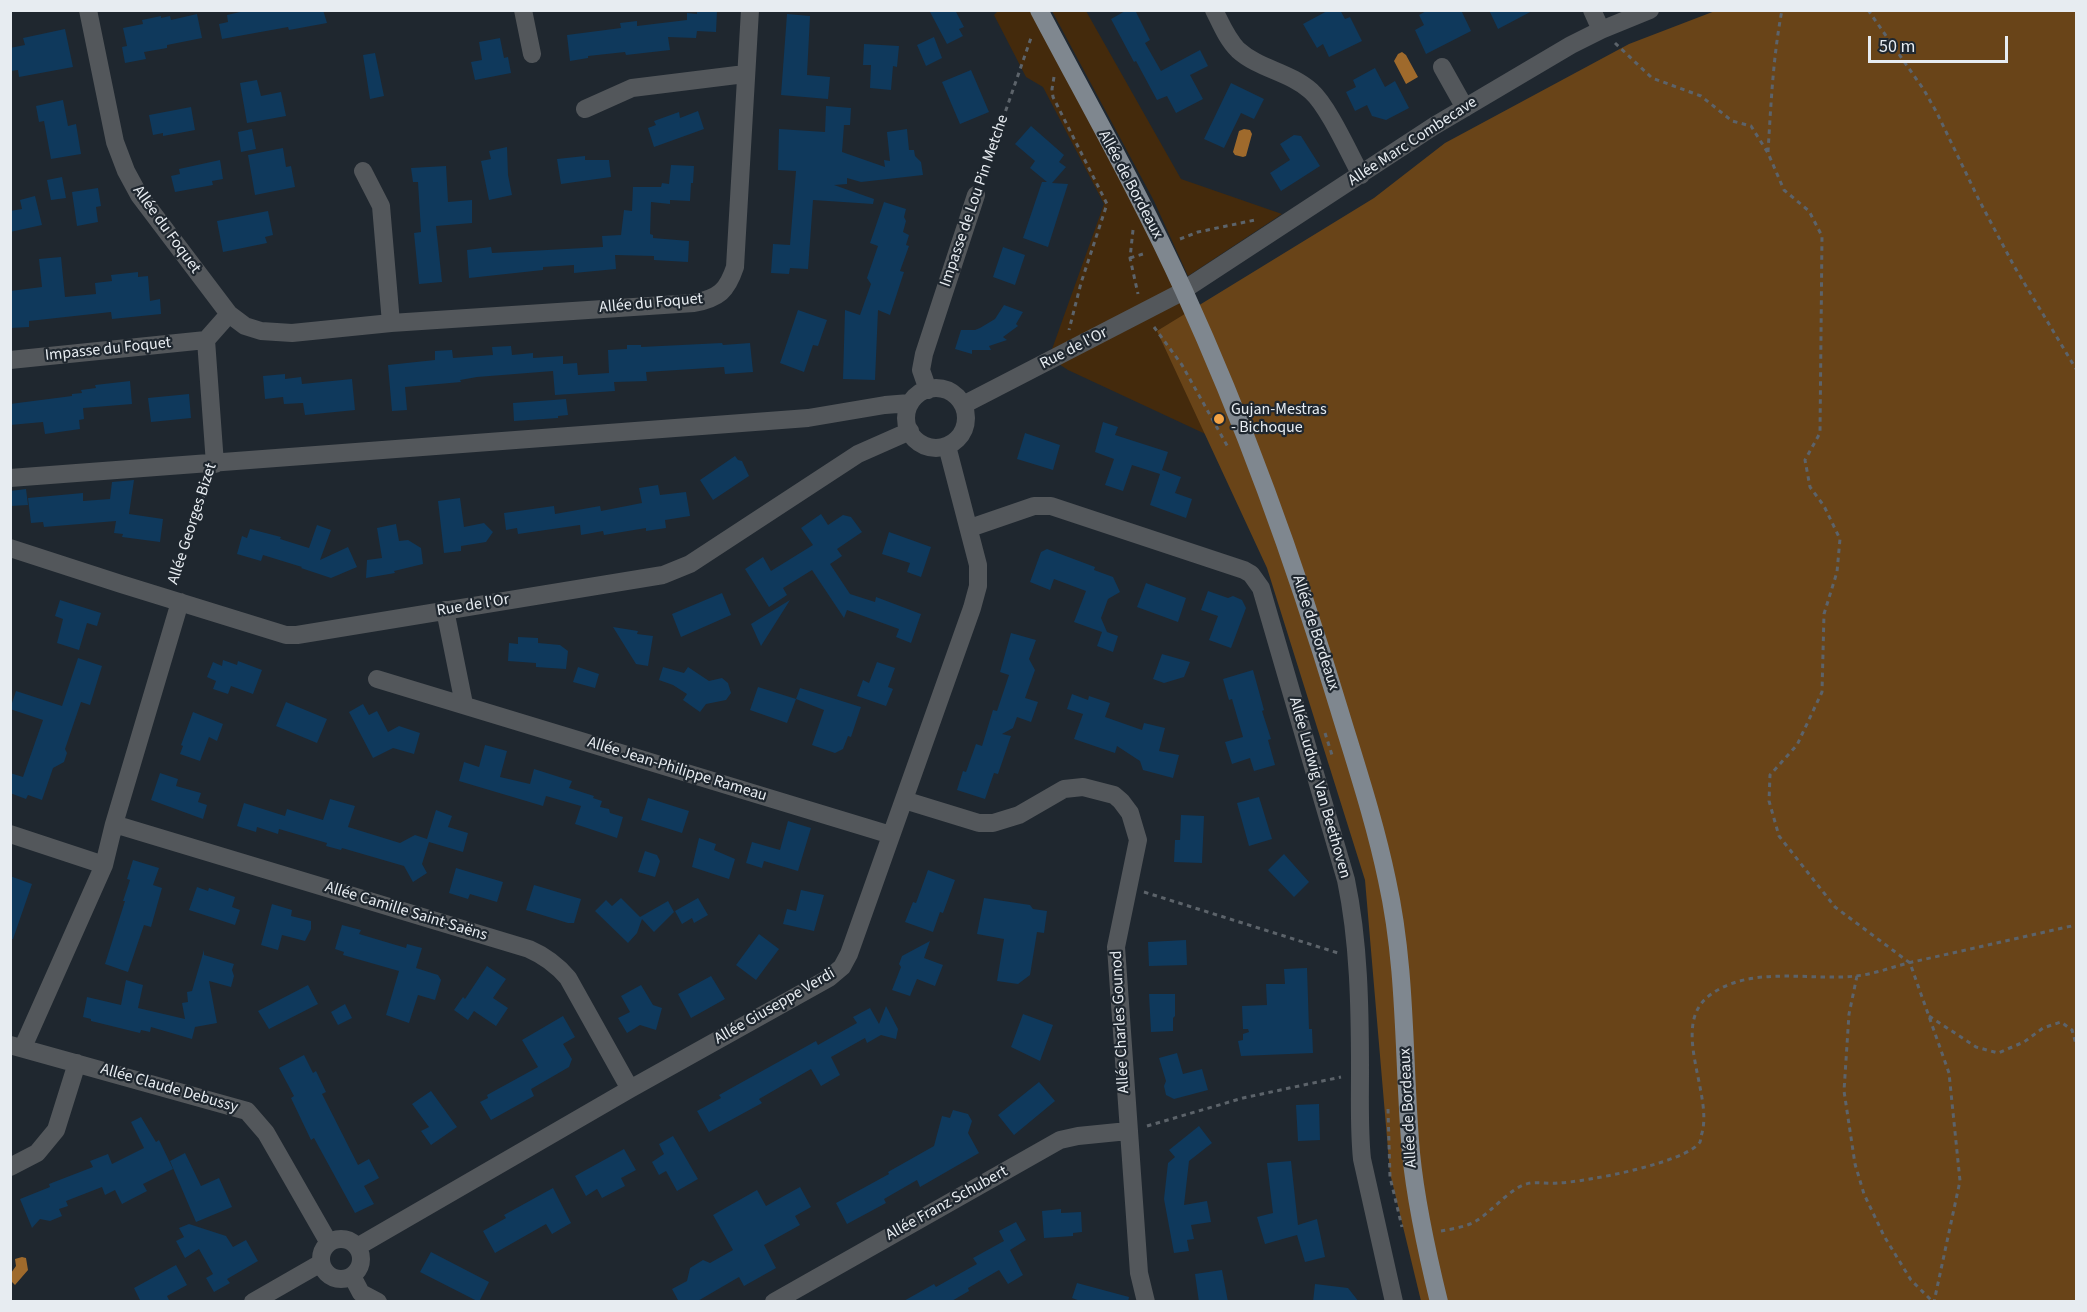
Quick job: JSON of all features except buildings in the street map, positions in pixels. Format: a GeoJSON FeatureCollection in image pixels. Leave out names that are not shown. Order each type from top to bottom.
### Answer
{"type":"FeatureCollection","features":[{"type":"Feature","properties":{"kind":"main road","name":"Allée de Bordeaux"},"geometry":{"type":"LineString","coordinates":[[1037,19],[1163,247],[1184,291],[1236,410],[1309,607],[1388,881],[1401,975],[1411,1150],[1417,1205],[1439,1302]]}},
{"type":"Feature","properties":{"kind":"street","name":"Allée du Foquet"},"geometry":{"type":"LineString","coordinates":[[88,10],[115,142],[138,195],[229,314],[245,326],[274,333],[694,303],[717,296],[730,281],[735,267],[750,10]]}},
{"type":"Feature","properties":{"kind":"street"},"geometry":{"type":"LineString","coordinates":[[523,10],[532,54]]}},
{"type":"Feature","properties":{"kind":"street"},"geometry":{"type":"LineString","coordinates":[[1214,10],[1228,38],[1247,57],[1301,83],[1321,101],[1361,175]]}},
{"type":"Feature","properties":{"kind":"street"},"geometry":{"type":"LineString","coordinates":[[1592,10],[1601,30]]}},
{"type":"Feature","properties":{"kind":"street","name":"Allée Marc Combecave"},"geometry":{"type":"LineString","coordinates":[[1184,291],[1434,126],[1571,45],[1650,10]]}},
{"type":"Feature","properties":{"kind":"street"},"geometry":{"type":"LineString","coordinates":[[1442,67],[1465,108]]}},
{"type":"Feature","properties":{"kind":"street"},"geometry":{"type":"LineString","coordinates":[[585,109],[632,88],[745,74]]}},
{"type":"Feature","properties":{"kind":"street"},"geometry":{"type":"LineString","coordinates":[[363,171],[381,206],[392,323]]}},
{"type":"Feature","properties":{"kind":"street","name":"Impasse de Lou Pin Metche"},"geometry":{"type":"LineString","coordinates":[[928,390],[921,370],[924,354],[976,195]]}},
{"type":"Feature","properties":{"kind":"street","name":"Rue de l'Or"},"geometry":{"type":"LineString","coordinates":[[963,405],[1184,291]]}},
{"type":"Feature","properties":{"kind":"street"},"geometry":{"type":"LineString","coordinates":[[206,340],[229,314]]}},
{"type":"Feature","properties":{"kind":"street","name":"Impasse du Foquet"},"geometry":{"type":"LineString","coordinates":[[10,360],[206,340]]}},
{"type":"Feature","properties":{"kind":"street","name":"Allée Georges Bizet"},"geometry":{"type":"LineString","coordinates":[[206,340],[215,464]]}},
{"type":"Feature","properties":{"kind":"street"},"geometry":{"type":"LineString","coordinates":[[928,390],[949,391],[963,405],[966,417],[963,432],[958,439],[947,446],[929,447],[915,439],[910,431],[906,418],[910,403],[919,394],[928,390]]}},
{"type":"Feature","properties":{"kind":"street"},"geometry":{"type":"LineString","coordinates":[[10,478],[808,418],[910,403]]}},
{"type":"Feature","properties":{"kind":"street","name":"Rue de l'Or"},"geometry":{"type":"LineString","coordinates":[[10,548],[174,601],[291,635],[663,575],[682,568],[849,459],[873,446],[910,431]]}},
{"type":"Feature","properties":{"kind":"street","name":"Allée Giuseppe Verdi"},"geometry":{"type":"LineString","coordinates":[[357,1247],[630,1089],[837,973],[846,961],[978,586],[978,565],[947,446]]}},
{"type":"Feature","properties":{"kind":"street","name":"Allée Ludwig Van Beethoven"},"geometry":{"type":"LineString","coordinates":[[969,528],[1034,506],[1051,506],[1244,570],[1256,579],[1261,588],[1351,904],[1356,954],[1362,1159],[1395,1302]]}},
{"type":"Feature","properties":{"kind":"street","name":"Allée Georges Bizet"},"geometry":{"type":"LineString","coordinates":[[17,1046],[104,865],[174,601]]}},
{"type":"Feature","properties":{"kind":"street"},"geometry":{"type":"LineString","coordinates":[[445,610],[464,704]]}},
{"type":"Feature","properties":{"kind":"street","name":"Allée Jean-Philippe Rameau"},"geometry":{"type":"LineString","coordinates":[[377,679],[891,835]]}},
{"type":"Feature","properties":{"kind":"street","name":"Allée Charles Gounod"},"geometry":{"type":"LineString","coordinates":[[904,800],[979,823],[993,823],[1019,815],[1064,789],[1083,786],[1114,795],[1130,813],[1138,840],[1116,947],[1139,1273],[1146,1302]]}},
{"type":"Feature","properties":{"kind":"street","name":"Allée Camille Saint-Saëns"},"geometry":{"type":"LineString","coordinates":[[114,824],[529,948],[541,954],[568,978],[630,1089]]}},
{"type":"Feature","properties":{"kind":"street"},"geometry":{"type":"LineString","coordinates":[[10,834],[104,865]]}},
{"type":"Feature","properties":{"kind":"street","name":"Allée Claude Debussy"},"geometry":{"type":"LineString","coordinates":[[17,1046],[247,1111],[266,1133],[329,1243]]}},
{"type":"Feature","properties":{"kind":"street"},"geometry":{"type":"LineString","coordinates":[[10,1167],[37,1153],[56,1130],[77,1063]]}},
{"type":"Feature","properties":{"kind":"street","name":"Allée Franz Schubert"},"geometry":{"type":"LineString","coordinates":[[774,1302],[1060,1140],[1128,1131]]}},
{"type":"Feature","properties":{"kind":"street"},"geometry":{"type":"LineString","coordinates":[[336,1239],[343,1239],[351,1241],[357,1247],[361,1262],[358,1270],[352,1276],[344,1279],[329,1276],[321,1263],[324,1249],[329,1243],[336,1239]]}},
{"type":"Feature","properties":{"kind":"street"},"geometry":{"type":"LineString","coordinates":[[253,1302],[321,1263]]}},
{"type":"Feature","properties":{"kind":"street"},"geometry":{"type":"LineString","coordinates":[[352,1276],[361,1293],[378,1302]]}},
{"type":"Feature","properties":{"kind":"path"},"geometry":{"type":"LineString","coordinates":[[1768,153],[1776,44],[1782,10]]}},
{"type":"Feature","properties":{"kind":"path"},"geometry":{"type":"LineString","coordinates":[[1868,10],[1933,105],[2008,256],[2076,369]]}},
{"type":"Feature","properties":{"kind":"path"},"geometry":{"type":"LineString","coordinates":[[1037,19],[1039,37]]}},
{"type":"Feature","properties":{"kind":"path","name":"Impasse de Lou Pin Metche"},"geometry":{"type":"LineString","coordinates":[[976,195],[1037,19]]}},
{"type":"Feature","properties":{"kind":"path"},"geometry":{"type":"LineString","coordinates":[[1601,30],[1652,78],[1701,96],[1732,121],[1750,126],[1768,153],[1784,190],[1809,211],[1822,236],[1820,433],[1805,460],[1810,487],[1824,506],[1840,539],[1837,572],[1824,614],[1822,692],[1797,746],[1770,775],[1769,801],[1779,836],[1835,907],[1910,963],[1949,1073],[1960,1181],[1934,1302]]}},
{"type":"Feature","properties":{"kind":"path"},"geometry":{"type":"LineString","coordinates":[[1054,72],[1053,97],[1107,204],[1081,283],[1062,355]]}},
{"type":"Feature","properties":{"kind":"path"},"geometry":{"type":"LineString","coordinates":[[1173,242],[1198,232],[1259,219]]}},
{"type":"Feature","properties":{"kind":"path"},"geometry":{"type":"LineString","coordinates":[[1130,258],[1154,250]]}},
{"type":"Feature","properties":{"kind":"path","name":"Allée Georges Bizet"},"geometry":{"type":"LineString","coordinates":[[174,601],[215,464]]}},
{"type":"Feature","properties":{"kind":"path"},"geometry":{"type":"LineString","coordinates":[[1128,886],[1345,955],[1356,954]]}},
{"type":"Feature","properties":{"kind":"path"},"geometry":{"type":"LineString","coordinates":[[1423,1235],[1473,1223],[1493,1210],[1510,1193],[1529,1183],[1559,1183],[1643,1168],[1682,1155],[1700,1142],[1705,1123],[1691,1042],[1694,1021],[1699,1007],[1710,995],[1733,983],[1767,977],[1857,976],[2076,925]]}},
{"type":"Feature","properties":{"kind":"path"},"geometry":{"type":"LineString","coordinates":[[1857,976],[1849,1014],[1844,1092],[1856,1164],[1864,1194],[1884,1236],[1911,1280],[1934,1302]]}},
{"type":"Feature","properties":{"kind":"path"},"geometry":{"type":"LineString","coordinates":[[1929,1017],[1976,1047],[1998,1053],[2024,1042],[2043,1028],[2061,1022],[2072,1030],[2076,1044]]}},
{"type":"Feature","properties":{"kind":"path"},"geometry":{"type":"LineString","coordinates":[[1128,1131],[1243,1098],[1360,1073]]}},
{"type":"Feature","properties":{"kind":"shaded area"},"geometry":{"type":"Polygon","coordinates":[[[998,11],[1039,11],[1184,291],[1214,438],[1068,370],[1053,360],[1051,352],[1104,204],[1043,87],[1026,77],[994,15],[998,11]]]}},
{"type":"Feature","properties":{"kind":"shaded area"},"geometry":{"type":"Polygon","coordinates":[[[1052,11],[1086,11],[1181,179],[1282,214],[1188,276],[1154,201],[1052,11]]]}},
{"type":"Feature","properties":{"kind":"shaded area"},"geometry":{"type":"Polygon","coordinates":[[[1715,11],[2076,11],[2076,1301],[1421,1301],[1390,1173],[1365,880],[1267,568],[1157,331],[1374,198],[1445,143],[1629,44],[1715,11]]]}},
{"type":"Feature","properties":{"kind":"shaded area"},"geometry":{"type":"Polygon","coordinates":[[[1402,52],[1418,77],[1406,84],[1394,61],[1402,52]]]}},
{"type":"Feature","properties":{"kind":"shaded area"},"geometry":{"type":"Polygon","coordinates":[[[1250,130],[1252,134],[1246,156],[1243,157],[1233,152],[1239,131],[1250,130]]]}},
{"type":"Feature","properties":{"kind":"shaded area"},"geometry":{"type":"Polygon","coordinates":[[[26,1258],[28,1270],[15,1285],[11,1281],[11,1273],[16,1266],[15,1259],[26,1258]]]}},
{"type":"Feature","properties":{"kind":"place","name":"Gujan-Mestras - Bichoque"},"geometry":{"type":"Point","coordinates":[1219,419]}}]}
